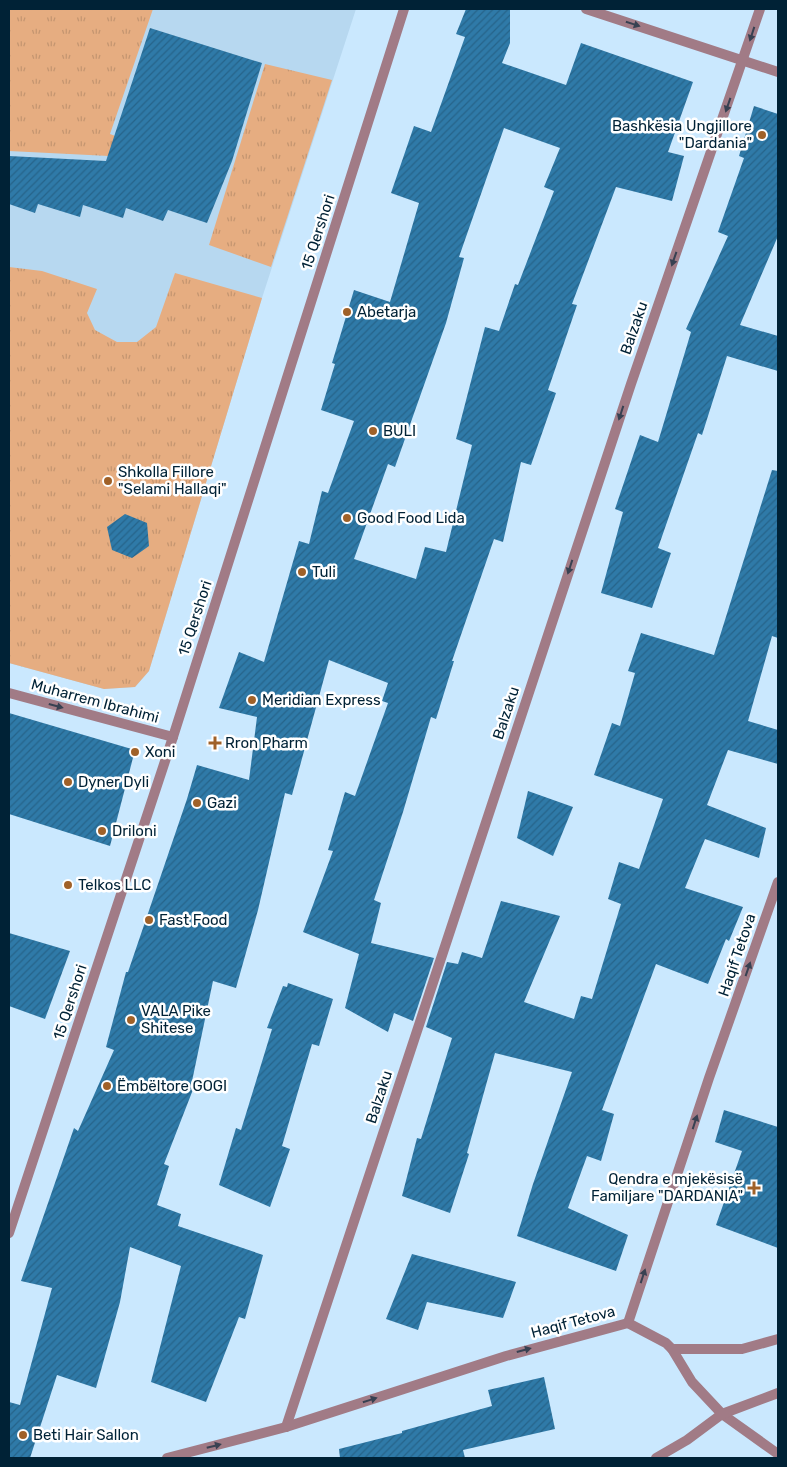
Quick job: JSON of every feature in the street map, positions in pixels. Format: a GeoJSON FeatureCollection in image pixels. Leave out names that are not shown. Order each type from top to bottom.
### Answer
{"type":"FeatureCollection","features":[{"type":"Feature","properties":{"kind":"street","name":"15 Qershori"},"geometry":{"type":"LineString","coordinates":[[9,1234],[173,737],[404,9]]}},
{"type":"Feature","properties":{"kind":"street"},"geometry":{"type":"LineString","coordinates":[[586,9],[744,59],[778,72]]}},
{"type":"Feature","properties":{"kind":"street","name":"Balzaku"},"geometry":{"type":"LineString","coordinates":[[286,1427],[628,394],[760,9]]}},
{"type":"Feature","properties":{"kind":"street","name":"Muharrem Ibrahimi"},"geometry":{"type":"LineString","coordinates":[[9,693],[173,737]]}},
{"type":"Feature","properties":{"kind":"street","name":"Haqif Tetova"},"geometry":{"type":"LineString","coordinates":[[167,1458],[286,1427],[506,1356],[628,1323],[778,882]]}},
{"type":"Feature","properties":{"kind":"street"},"geometry":{"type":"LineString","coordinates":[[628,1323],[666,1344],[672,1350],[692,1382],[722,1414],[778,1454]]}},
{"type":"Feature","properties":{"kind":"street"},"geometry":{"type":"LineString","coordinates":[[672,1350],[742,1349],[778,1339]]}},
{"type":"Feature","properties":{"kind":"street"},"geometry":{"type":"LineString","coordinates":[[656,1458],[687,1440],[722,1414],[778,1393]]}},
{"type":"Feature","properties":{"kind":"shaded area","name":"Shkolla Fillore \"Selami Hallaqi\""},"geometry":{"type":"Polygon","coordinates":[[[9,9],[356,9],[262,298],[149,671],[135,687],[104,689],[9,663],[9,9]]]}},
{"type":"Feature","properties":{"kind":"green space"},"geometry":{"type":"Polygon","coordinates":[[[9,9],[153,9],[110,134],[118,137],[109,156],[9,151],[9,9]]]}},
{"type":"Feature","properties":{"kind":"green space"},"geometry":{"type":"Polygon","coordinates":[[[265,64],[332,80],[271,267],[209,245],[265,64]]]}},
{"type":"Feature","properties":{"kind":"green space"},"geometry":{"type":"Polygon","coordinates":[[[9,267],[42,271],[97,289],[87,313],[95,330],[117,342],[137,342],[156,327],[175,273],[262,298],[149,671],[135,687],[104,689],[9,663],[9,267]]]}},
{"type":"Feature","properties":{"kind":"building"},"geometry":{"type":"Polygon","coordinates":[[[466,9],[510,9],[510,43],[502,63],[566,85],[581,43],[693,82],[668,152],[684,156],[672,201],[616,187],[572,304],[577,305],[548,390],[556,393],[531,465],[521,462],[503,542],[494,539],[452,661],[454,661],[436,719],[431,717],[403,812],[374,900],[381,903],[371,943],[434,958],[413,1021],[394,1013],[388,1032],[345,1008],[359,954],[303,932],[333,851],[328,850],[345,792],[355,796],[388,703],[382,701],[388,683],[329,660],[292,795],[285,793],[258,910],[236,988],[213,981],[191,1086],[194,1087],[164,1164],[169,1166],[157,1205],[181,1214],[178,1226],[263,1255],[245,1319],[239,1317],[206,1402],[151,1382],[181,1266],[130,1247],[120,1302],[96,1388],[57,1375],[30,1458],[9,1458],[9,1402],[20,1405],[52,1288],[21,1281],[74,1128],[78,1131],[114,1050],[106,1047],[126,972],[128,972],[197,765],[249,780],[257,717],[219,708],[239,652],[264,662],[299,541],[309,544],[322,491],[328,493],[354,421],[321,410],[335,364],[332,363],[354,290],[390,302],[419,203],[391,193],[414,126],[431,132],[465,37],[456,34],[466,9]],[[504,128],[459,257],[464,258],[446,323],[395,467],[388,464],[354,559],[416,579],[425,547],[446,552],[472,445],[456,439],[485,327],[499,331],[515,284],[518,285],[554,191],[544,187],[560,148],[504,128]]]}},
{"type":"Feature","properties":{"kind":"building"},"geometry":{"type":"Polygon","coordinates":[[[150,28],[262,63],[232,161],[207,223],[168,210],[163,221],[126,208],[123,218],[83,205],[80,217],[38,204],[35,213],[9,204],[9,156],[106,161],[150,28]]]}},
{"type":"Feature","properties":{"kind":"building"},"geometry":{"type":"Polygon","coordinates":[[[754,106],[778,114],[778,236],[740,325],[778,336],[778,371],[727,356],[702,435],[698,433],[658,548],[671,553],[652,608],[601,593],[623,512],[615,509],[640,435],[658,442],[691,332],[686,329],[728,236],[718,232],[744,158],[739,156],[754,106]]]}},
{"type":"Feature","properties":{"kind":"building"},"geometry":{"type":"Polygon","coordinates":[[[772,470],[778,471],[778,638],[772,636],[748,721],[778,730],[778,764],[728,750],[707,805],[766,828],[759,858],[705,839],[685,888],[743,907],[729,941],[726,939],[708,984],[656,964],[602,1110],[614,1114],[601,1161],[587,1156],[568,1208],[628,1235],[616,1271],[517,1236],[572,1072],[495,1053],[467,1153],[469,1154],[450,1213],[402,1196],[417,1138],[421,1139],[452,1038],[426,1027],[447,962],[458,964],[462,952],[482,958],[501,901],[560,916],[524,1002],[574,1019],[581,996],[592,999],[621,904],[608,899],[619,862],[639,869],[663,799],[594,775],[612,723],[620,726],[635,673],[628,671],[641,633],[714,655],[772,470]]]}},
{"type":"Feature","properties":{"kind":"building"},"geometry":{"type":"Polygon","coordinates":[[[125,514],[147,523],[149,546],[132,558],[112,550],[107,527],[125,514]]]}},
{"type":"Feature","properties":{"kind":"building","name":"Dyner Dyli"},"geometry":{"type":"Polygon","coordinates":[[[9,713],[135,750],[110,846],[9,814],[9,713]]]}},
{"type":"Feature","properties":{"kind":"building"},"geometry":{"type":"Polygon","coordinates":[[[528,791],[573,807],[553,856],[517,838],[528,791]]]}},
{"type":"Feature","properties":{"kind":"building"},"geometry":{"type":"Polygon","coordinates":[[[9,933],[70,951],[45,1019],[9,1006],[9,933]]]}},
{"type":"Feature","properties":{"kind":"building"},"geometry":{"type":"Polygon","coordinates":[[[288,983],[333,999],[319,1046],[312,1044],[282,1146],[290,1149],[270,1207],[219,1185],[236,1128],[241,1130],[272,1029],[267,1028],[283,986],[287,987],[288,983]]]}},
{"type":"Feature","properties":{"kind":"building","name":"Qendra e mjekësisë Familjare \"DARDANIA\""},"geometry":{"type":"Polygon","coordinates":[[[724,1110],[778,1127],[778,1248],[716,1225],[742,1151],[715,1142],[724,1110]]]}},
{"type":"Feature","properties":{"kind":"building"},"geometry":{"type":"Polygon","coordinates":[[[412,1254],[516,1282],[503,1318],[427,1302],[418,1330],[386,1319],[412,1254]]]}},
{"type":"Feature","properties":{"kind":"building"},"geometry":{"type":"Polygon","coordinates":[[[544,1377],[555,1429],[463,1450],[465,1458],[340,1458],[339,1449],[402,1433],[402,1431],[492,1406],[488,1390],[544,1377]]]}},
{"type":"Feature","properties":{"kind":"place","name":"Bashkësia Ungjillore \"Dardania\""},"geometry":{"type":"Point","coordinates":[762,135]}},
{"type":"Feature","properties":{"kind":"place","name":"Abetarja"},"geometry":{"type":"Point","coordinates":[347,312]}},
{"type":"Feature","properties":{"kind":"place","name":"BULI"},"geometry":{"type":"Point","coordinates":[373,431]}},
{"type":"Feature","properties":{"kind":"place","name":"Shkolla Fillore \"Selami Hallaqi\""},"geometry":{"type":"Point","coordinates":[108,481]}},
{"type":"Feature","properties":{"kind":"place","name":"Good Food Lida"},"geometry":{"type":"Point","coordinates":[347,518]}},
{"type":"Feature","properties":{"kind":"place","name":"Tuli"},"geometry":{"type":"Point","coordinates":[302,572]}},
{"type":"Feature","properties":{"kind":"place","name":"Meridian Express"},"geometry":{"type":"Point","coordinates":[252,700]}},
{"type":"Feature","properties":{"kind":"place","name":"Rron Pharm"},"geometry":{"type":"Point","coordinates":[215,743]}},
{"type":"Feature","properties":{"kind":"place","name":"Xoni"},"geometry":{"type":"Point","coordinates":[135,752]}},
{"type":"Feature","properties":{"kind":"place","name":"Dyner Dyli"},"geometry":{"type":"Point","coordinates":[68,782]}},
{"type":"Feature","properties":{"kind":"place","name":"Gazi"},"geometry":{"type":"Point","coordinates":[197,803]}},
{"type":"Feature","properties":{"kind":"place","name":"Driloni"},"geometry":{"type":"Point","coordinates":[102,831]}},
{"type":"Feature","properties":{"kind":"place","name":"Telkos LLC"},"geometry":{"type":"Point","coordinates":[68,885]}},
{"type":"Feature","properties":{"kind":"place","name":"Fast Food"},"geometry":{"type":"Point","coordinates":[149,920]}},
{"type":"Feature","properties":{"kind":"place","name":"VALA Pike Shitese"},"geometry":{"type":"Point","coordinates":[131,1020]}},
{"type":"Feature","properties":{"kind":"place","name":"Ëmbëltore GOGI"},"geometry":{"type":"Point","coordinates":[107,1086]}},
{"type":"Feature","properties":{"kind":"place","name":"Qendra e mjekësisë Familjare \"DARDANIA\""},"geometry":{"type":"Point","coordinates":[754,1188]}},
{"type":"Feature","properties":{"kind":"place","name":"Beti Hair Sallon"},"geometry":{"type":"Point","coordinates":[23,1435]}}]}
